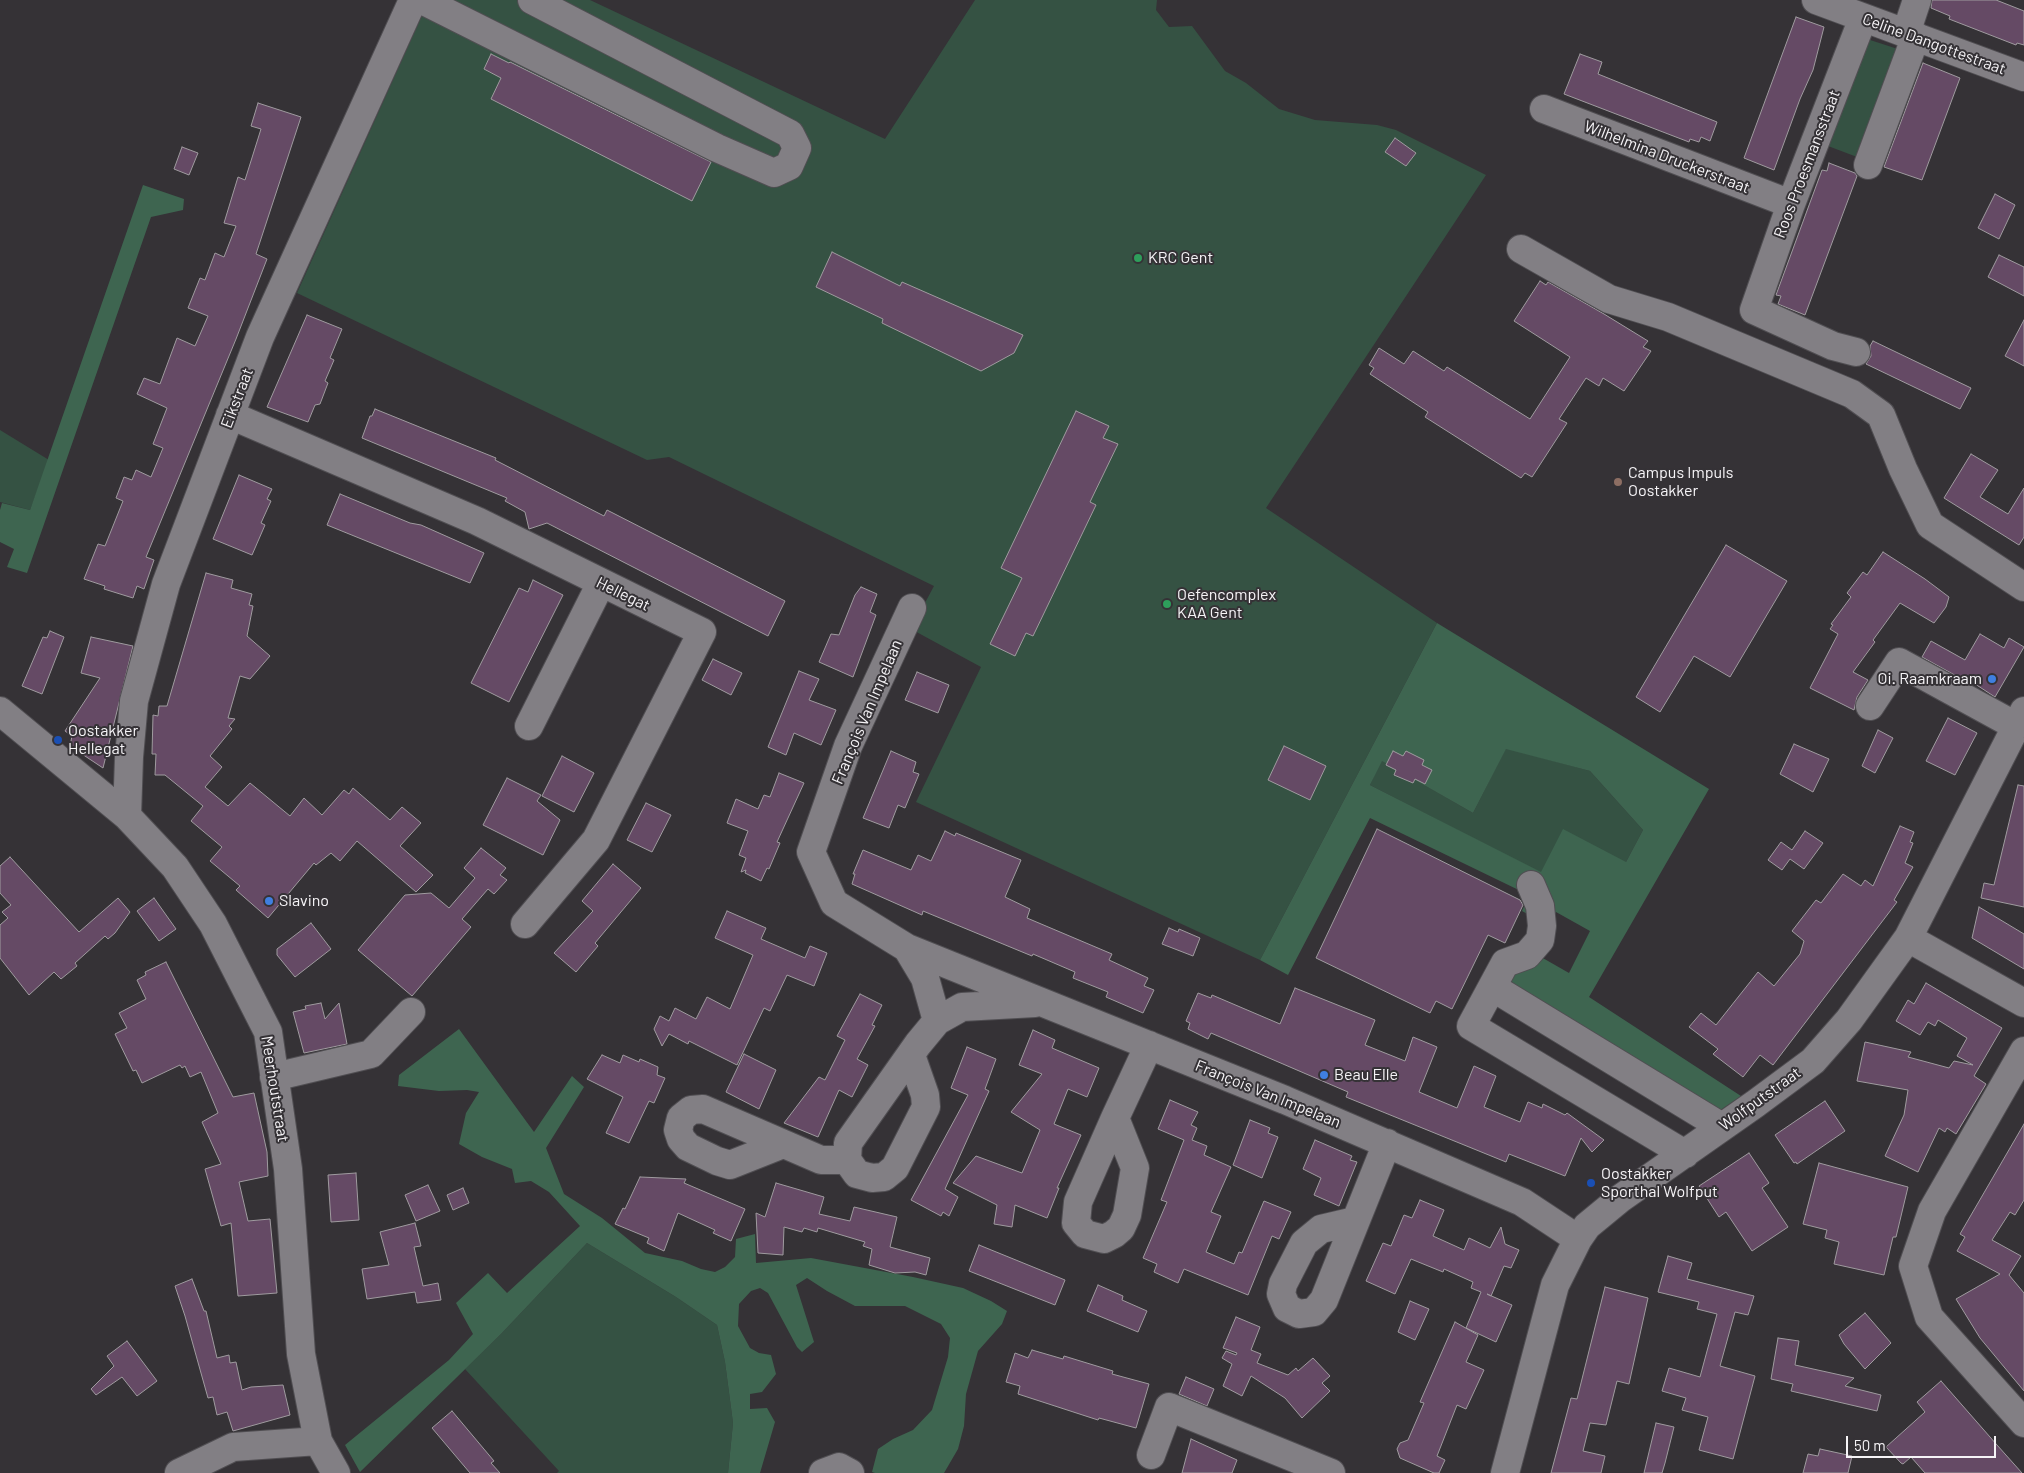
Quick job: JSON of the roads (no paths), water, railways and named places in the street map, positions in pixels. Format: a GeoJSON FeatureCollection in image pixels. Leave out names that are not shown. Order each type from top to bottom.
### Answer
{"type":"FeatureCollection","features":[{"type":"Feature","properties":{"kind":"street","name":"Eikstraat"},"geometry":{"type":"LineString","coordinates":[[127,816],[129,756],[134,701],[166,584],[260,337],[413,0]]}},
{"type":"Feature","properties":{"kind":"street"},"geometry":{"type":"LineString","coordinates":[[422,0],[717,148],[774,173],[789,166],[797,148],[790,134],[532,0]]}},
{"type":"Feature","properties":{"kind":"street","name":"Celine Dangottestraat"},"geometry":{"type":"LineString","coordinates":[[1816,0],[2024,77]]}},
{"type":"Feature","properties":{"kind":"street"},"geometry":{"type":"LineString","coordinates":[[1868,165],[1911,35],[1917,0]]}},
{"type":"Feature","properties":{"kind":"street","name":"Roos Proesmansstraat"},"geometry":{"type":"LineString","coordinates":[[1856,352],[1833,346],[1754,310],[1790,204],[1863,18]]}},
{"type":"Feature","properties":{"kind":"street","name":"Wilhelmina Druckerstraat"},"geometry":{"type":"LineString","coordinates":[[1544,109],[1790,204]]}},
{"type":"Feature","properties":{"kind":"street"},"geometry":{"type":"LineString","coordinates":[[1521,250],[1609,299],[1668,317],[1852,394],[1882,414],[1903,469],[1930,525],[2024,587]]}},
{"type":"Feature","properties":{"kind":"street","name":"Hellegat"},"geometry":{"type":"LineString","coordinates":[[230,415],[477,522],[702,632],[596,840],[526,924]]}},
{"type":"Feature","properties":{"kind":"street"},"geometry":{"type":"LineString","coordinates":[[529,726],[601,583]]}},
{"type":"Feature","properties":{"kind":"street","name":"François Van Impelaan"},"geometry":{"type":"LineString","coordinates":[[912,608],[848,746],[811,852],[834,903],[908,948],[1387,1143],[1522,1202],[1578,1239]]}},
{"type":"Feature","properties":{"kind":"street"},"geometry":{"type":"LineString","coordinates":[[1870,706],[1899,662],[2020,718]]}},
{"type":"Feature","properties":{"kind":"street","name":"Meerhoutstraat"},"geometry":{"type":"LineString","coordinates":[[0,711],[127,816],[175,867],[214,924],[268,1032],[288,1169],[302,1354],[318,1441],[336,1473]]}},
{"type":"Feature","properties":{"kind":"street","name":"Wolfputstraat"},"geometry":{"type":"LineString","coordinates":[[1506,1473],[1555,1285],[1578,1239],[1587,1226],[1621,1198],[1813,1061],[1849,1020],[1908,938],[2020,718]]}},
{"type":"Feature","properties":{"kind":"street"},"geometry":{"type":"LineString","coordinates":[[1531,884],[1540,906],[1542,926],[1540,940],[1527,955],[1505,963],[1471,1026],[1684,1154]]}},
{"type":"Feature","properties":{"kind":"street"},"geometry":{"type":"LineString","coordinates":[[1908,938],[2024,1003]]}},
{"type":"Feature","properties":{"kind":"street","name":"François Van Impelaan"},"geometry":{"type":"LineString","coordinates":[[908,948],[925,978],[936,1021]]}},
{"type":"Feature","properties":{"kind":"street"},"geometry":{"type":"LineString","coordinates":[[1492,987],[1722,1127]]}},
{"type":"Feature","properties":{"kind":"street","name":"François Van Impelaan"},"geometry":{"type":"LineString","coordinates":[[848,1160],[848,1144],[936,1021],[962,1007],[1044,1003]]}},
{"type":"Feature","properties":{"kind":"street"},"geometry":{"type":"LineString","coordinates":[[274,1077],[370,1054],[411,1012]]}},
{"type":"Feature","properties":{"kind":"street"},"geometry":{"type":"LineString","coordinates":[[1115,1118],[1149,1045]]}},
{"type":"Feature","properties":{"kind":"street"},"geometry":{"type":"LineString","coordinates":[[2024,1051],[1932,1211],[1913,1266],[1929,1317],[2024,1421]]}},
{"type":"Feature","properties":{"kind":"street"},"geometry":{"type":"LineString","coordinates":[[783,1144],[821,1160],[848,1160],[857,1174],[872,1178],[884,1177],[895,1168],[926,1107],[925,1095],[911,1054]]}},
{"type":"Feature","properties":{"kind":"street"},"geometry":{"type":"LineString","coordinates":[[1355,1221],[1387,1143]]}},
{"type":"Feature","properties":{"kind":"street"},"geometry":{"type":"LineString","coordinates":[[1151,1455],[1169,1407],[1332,1473]]}},
{"type":"Feature","properties":{"kind":"street"},"geometry":{"type":"LineString","coordinates":[[180,1473],[233,1447],[318,1441]]}},
{"type":"Feature","properties":{"kind":"street"},"geometry":{"type":"LineString","coordinates":[[823,1473],[839,1466],[850,1473]]}},
{"type":"Feature","properties":{"kind":"place","name":"KRC Gent"},"geometry":{"type":"Point","coordinates":[1138,258]}},
{"type":"Feature","properties":{"kind":"place","name":"Campus Impuls Oostakker"},"geometry":{"type":"Point","coordinates":[1618,482]}},
{"type":"Feature","properties":{"kind":"place","name":"Oefencomplex KAA Gent"},"geometry":{"type":"Point","coordinates":[1167,604]}},
{"type":"Feature","properties":{"kind":"place","name":"Oi. Raamkraam"},"geometry":{"type":"Point","coordinates":[1992,679]}},
{"type":"Feature","properties":{"kind":"place","name":"Oostakker Hellegat"},"geometry":{"type":"Point","coordinates":[58,740]}},
{"type":"Feature","properties":{"kind":"place","name":"Slavino"},"geometry":{"type":"Point","coordinates":[269,901]}},
{"type":"Feature","properties":{"kind":"place","name":"Beau Elle"},"geometry":{"type":"Point","coordinates":[1324,1075]}},
{"type":"Feature","properties":{"kind":"place","name":"Oostakker Sporthal Wolfput"},"geometry":{"type":"Point","coordinates":[1591,1183]}}]}
